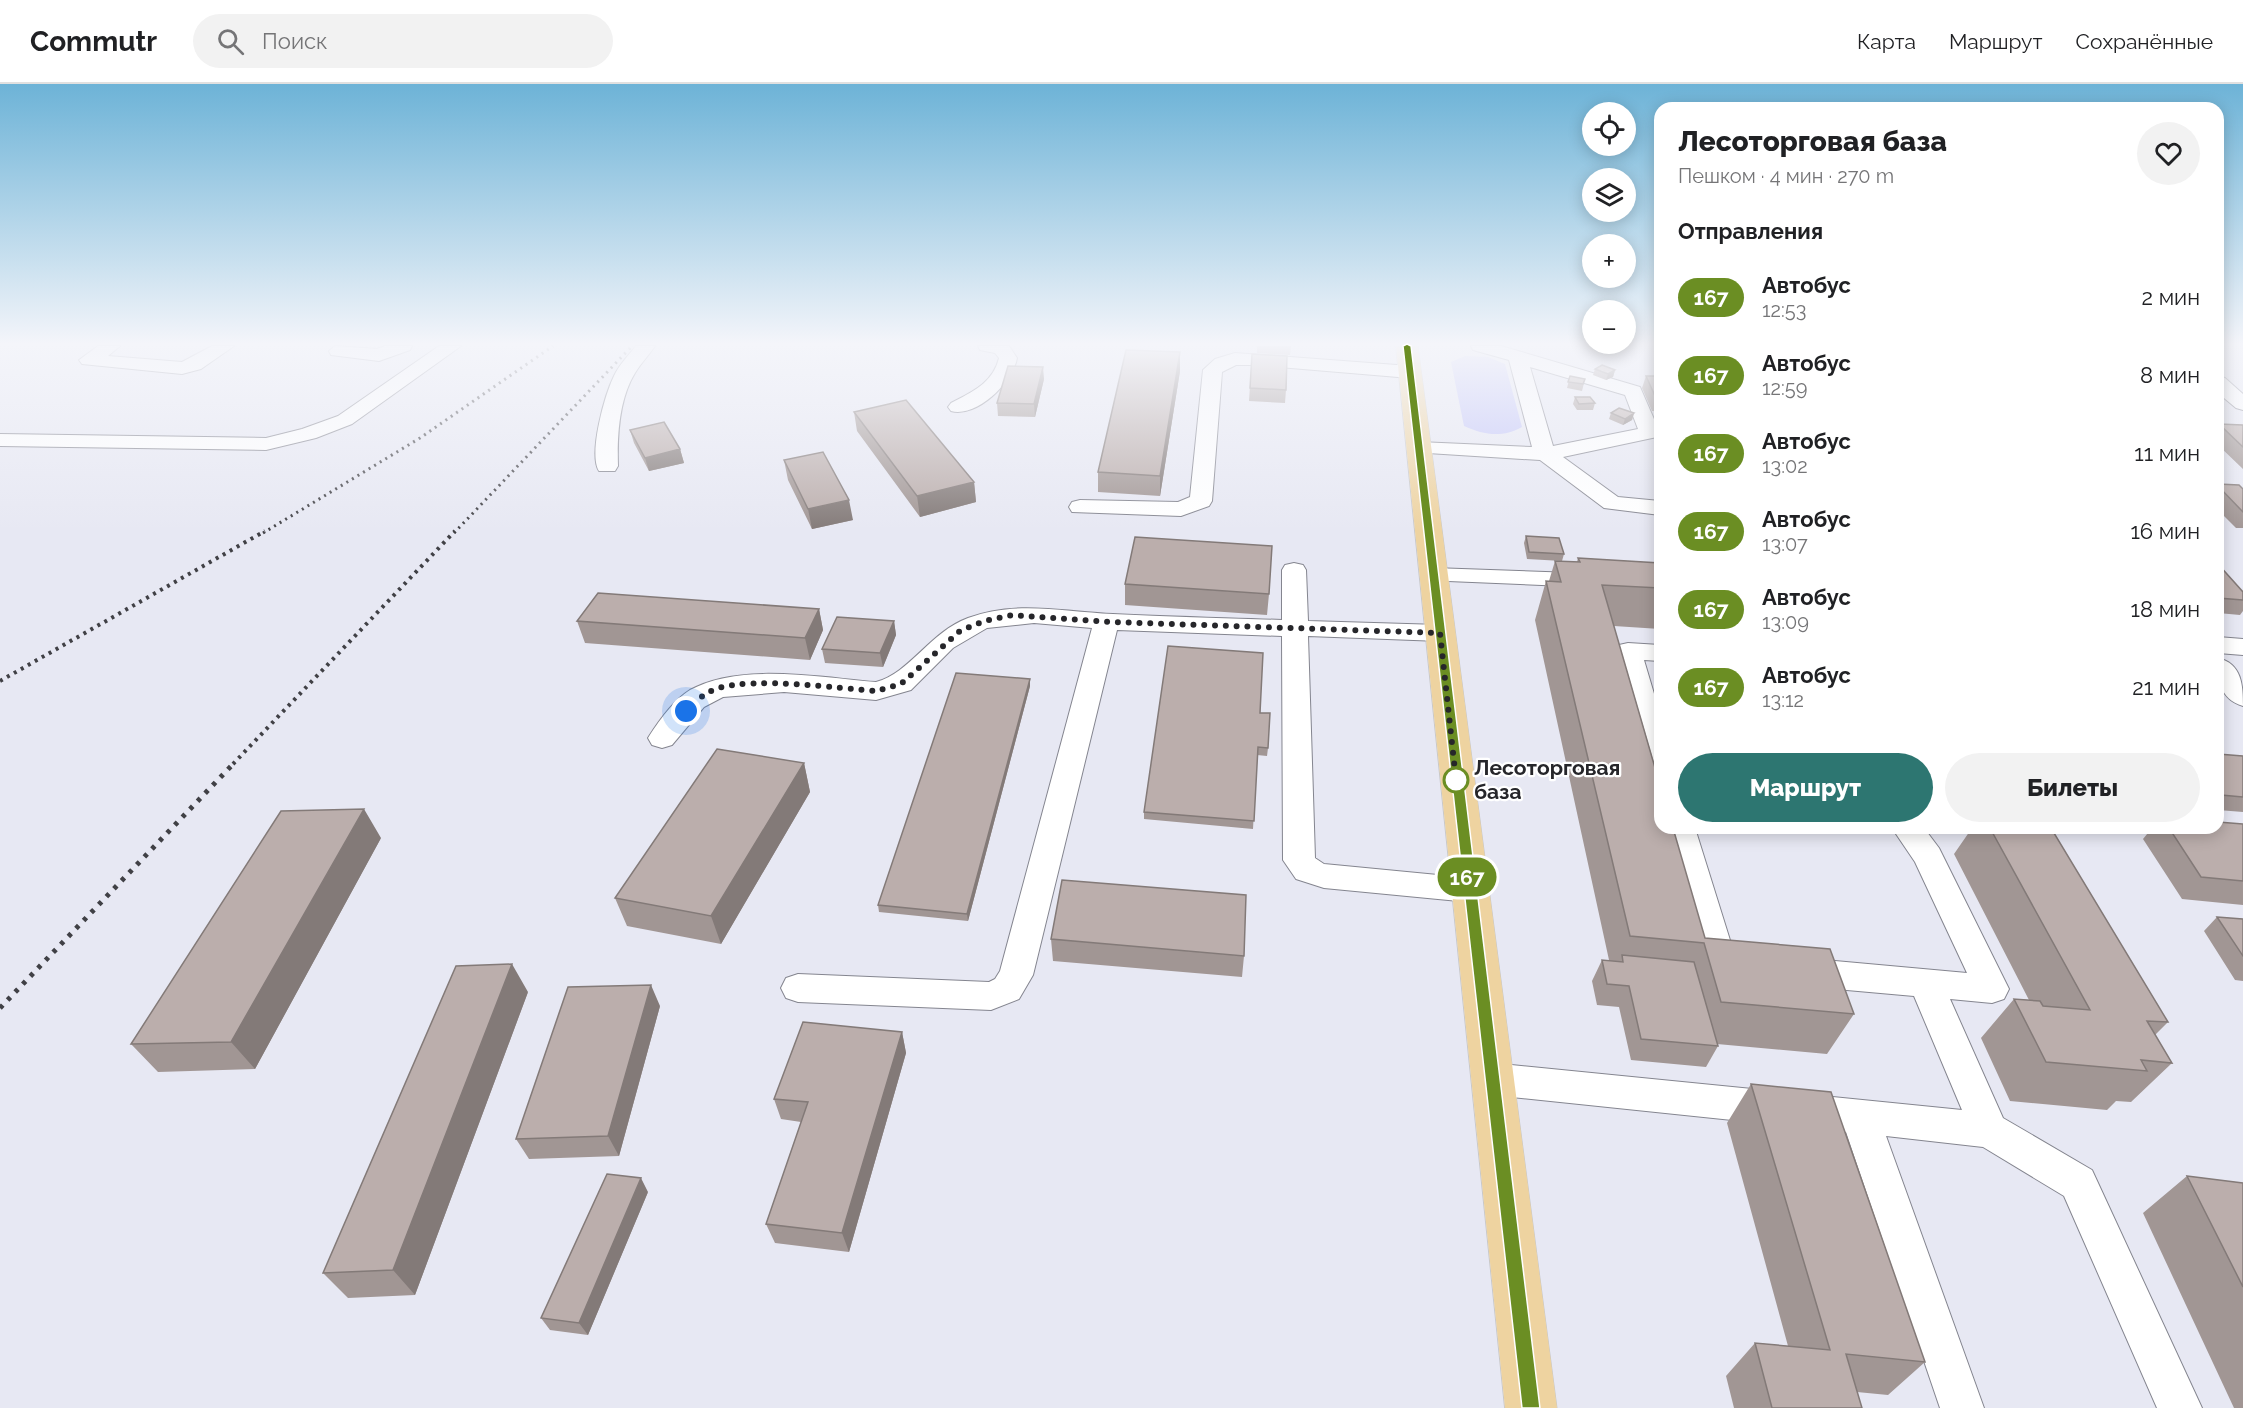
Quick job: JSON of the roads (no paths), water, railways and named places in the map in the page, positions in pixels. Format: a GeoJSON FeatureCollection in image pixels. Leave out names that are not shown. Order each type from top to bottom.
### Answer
{"type":"FeatureCollection","features":[{"type":"Feature","properties":{"kind":"main road"},"geometry":{"type":"LineString","coordinates":[[1414,408],[1531,1408]]}},
{"type":"Feature","properties":{"kind":"street"},"geometry":{"type":"LineString","coordinates":[[0,440],[266,444],[309,434],[345,420],[363,408]]}},
{"type":"Feature","properties":{"kind":"street"},"geometry":{"type":"LineString","coordinates":[[608,466],[609,423],[613,408]]}},
{"type":"Feature","properties":{"kind":"street"},"geometry":{"type":"LineString","coordinates":[[1080,507],[1182,509],[1202,501],[1210,408]]}},
{"type":"Feature","properties":{"kind":"street"},"geometry":{"type":"LineString","coordinates":[[1532,408],[1545,454],[1612,503],[1654,507]]}},
{"type":"Feature","properties":{"kind":"street"},"geometry":{"type":"LineString","coordinates":[[1419,448],[1545,454],[1650,433],[1640,408]]}},
{"type":"Feature","properties":{"kind":"street"},"geometry":{"type":"LineString","coordinates":[[1294,570],[1299,860],[1307,871],[1324,876],[1469,890]]}},
{"type":"Feature","properties":{"kind":"street"},"geometry":{"type":"LineString","coordinates":[[1433,575],[1654,583]]}},
{"type":"Feature","properties":{"kind":"street"},"geometry":{"type":"LineString","coordinates":[[662,738],[698,698],[717,688],[741,683],[876,691],[890,689],[901,684],[960,631],[984,621],[1022,615],[1111,622],[1440,633]]}},
{"type":"Feature","properties":{"kind":"street"},"geometry":{"type":"LineString","coordinates":[[798,988],[991,996],[1007,988],[1016,975],[1104,628],[1111,622]]}},
{"type":"Feature","properties":{"kind":"street"},"geometry":{"type":"LineString","coordinates":[[2224,645],[2243,647]]}},
{"type":"Feature","properties":{"kind":"street"},"geometry":{"type":"LineString","coordinates":[[1654,653],[1628,651],[1654,740]]}},
{"type":"Feature","properties":{"kind":"street"},"geometry":{"type":"LineString","coordinates":[[2224,673],[2243,697]]}},
{"type":"Feature","properties":{"kind":"street"},"geometry":{"type":"LineString","coordinates":[[1682,834],[1721,965],[1992,989],[1928,856],[1912,834]]}},
{"type":"Feature","properties":{"kind":"street"},"geometry":{"type":"LineString","coordinates":[[1926,983],[1989,1130]]}},
{"type":"Feature","properties":{"kind":"street"},"geometry":{"type":"LineString","coordinates":[[1492,1079],[1989,1130],[2078,1183],[2180,1408]]}},
{"type":"Feature","properties":{"kind":"street"},"geometry":{"type":"LineString","coordinates":[[1860,1117],[1962,1408]]}},
{"type":"Feature","properties":{"kind":"railway"},"geometry":{"type":"LineString","coordinates":[[263,533],[420,438],[464,408]]}},
{"type":"Feature","properties":{"kind":"railway"},"geometry":{"type":"LineString","coordinates":[[454,533],[573,408]]}},
{"type":"Feature","properties":{"kind":"railway"},"geometry":{"type":"LineString","coordinates":[[0,681],[265,531]]}},
{"type":"Feature","properties":{"kind":"railway"},"geometry":{"type":"LineString","coordinates":[[233,764],[455,531]]}},
{"type":"Feature","properties":{"kind":"railway"},"geometry":{"type":"LineString","coordinates":[[0,1008],[235,762]]}},
{"type":"Feature","properties":{"kind":"place","name":"Лесоторговая база"},"geometry":{"type":"Point","coordinates":[1456,780]}}]}
